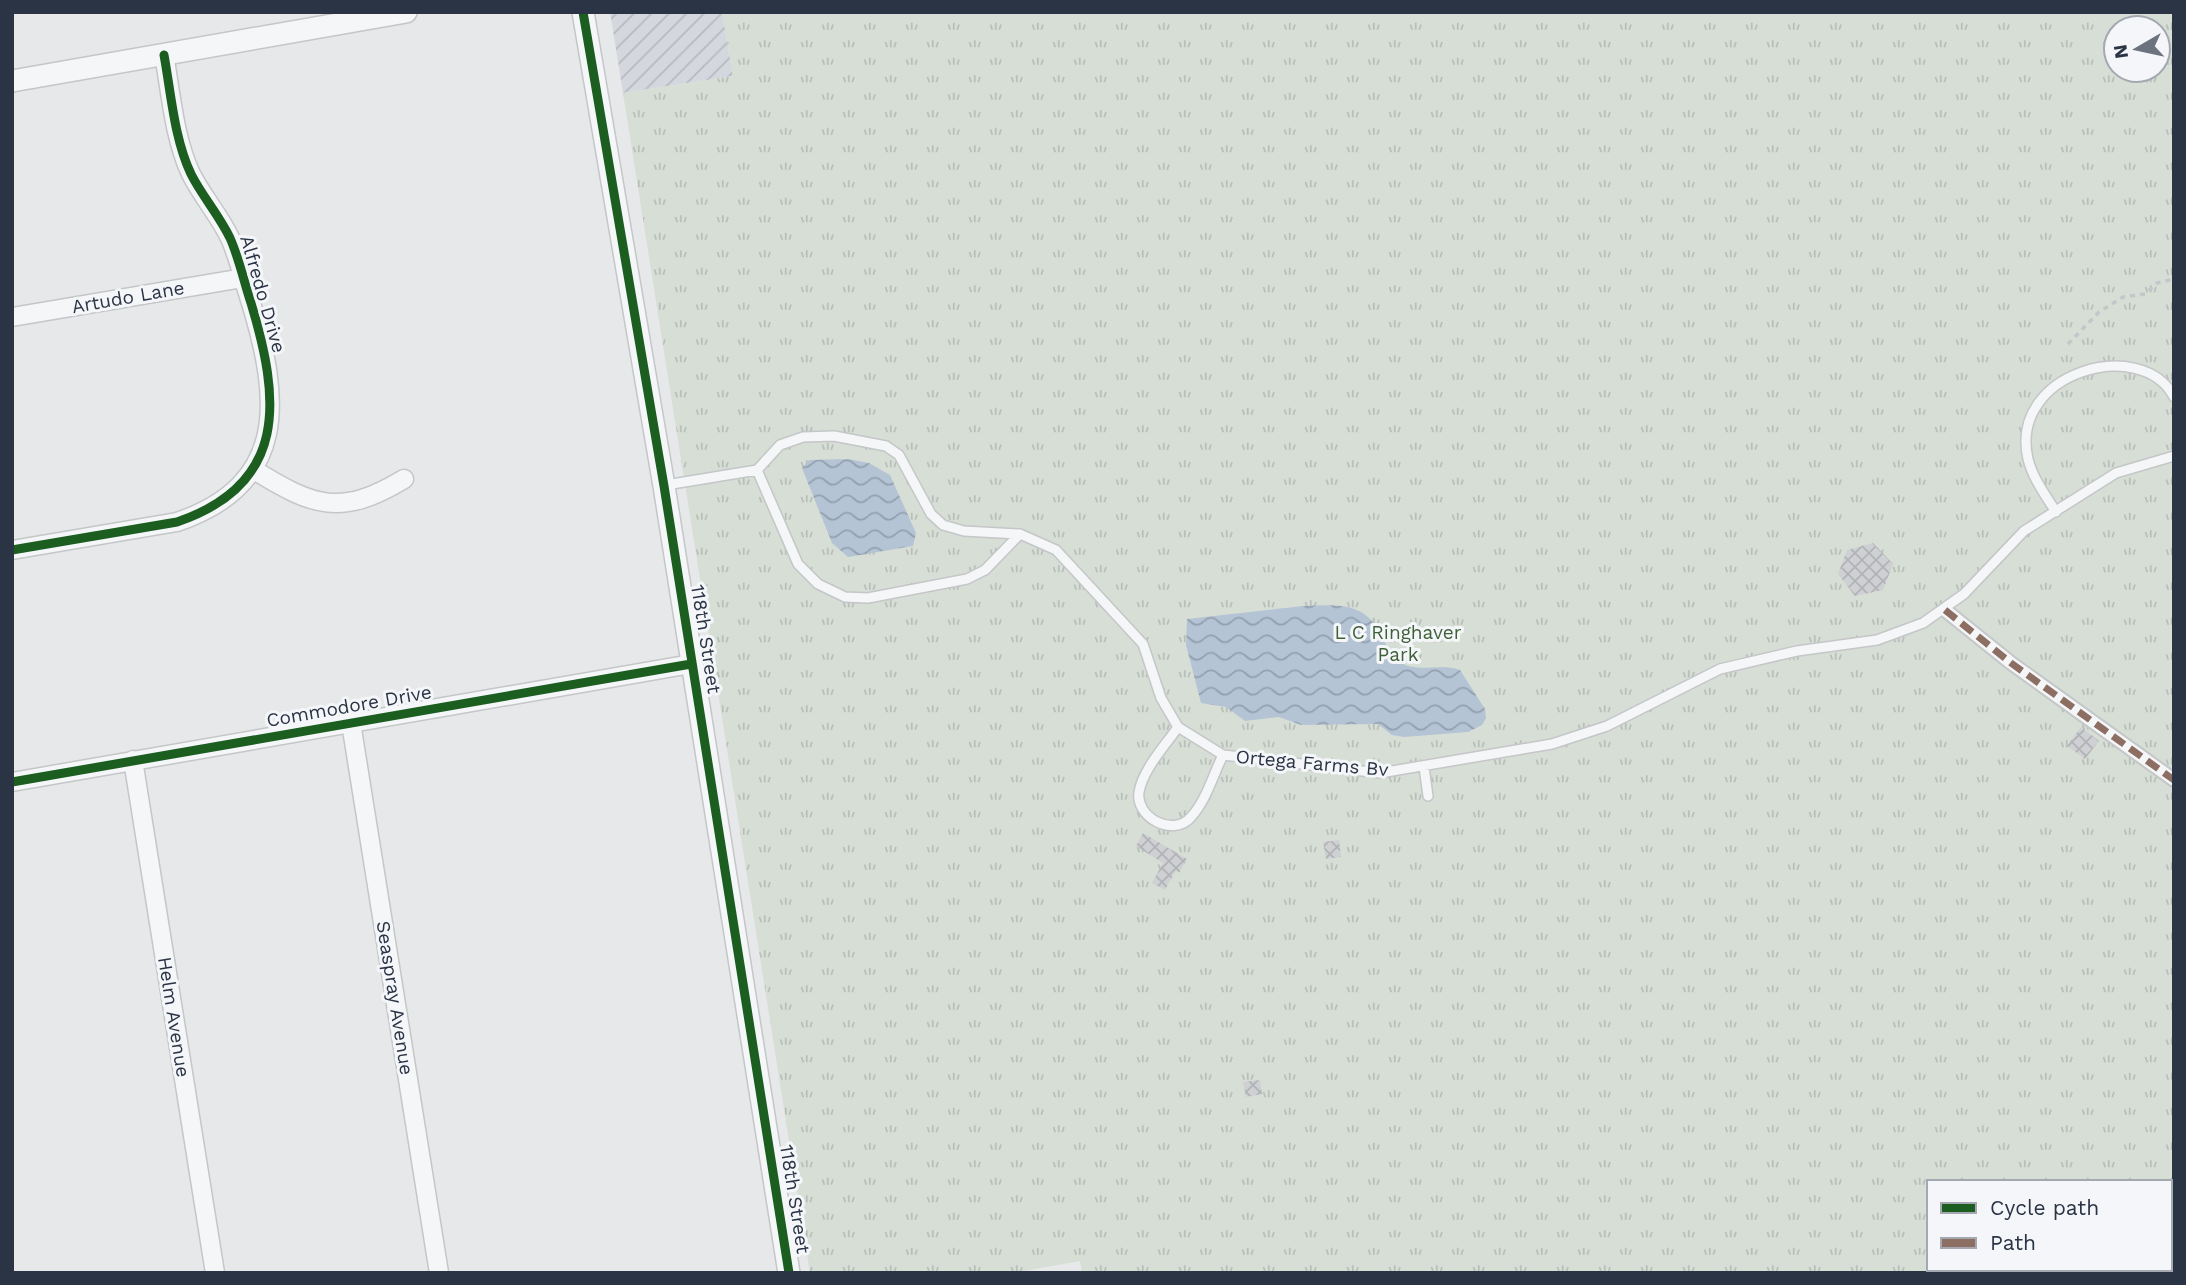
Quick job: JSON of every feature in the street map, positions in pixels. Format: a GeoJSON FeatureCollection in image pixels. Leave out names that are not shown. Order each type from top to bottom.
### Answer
{"type":"FeatureCollection","features":[{"type":"Feature","properties":{"kind":"street"},"geometry":{"type":"LineString","coordinates":[[12,81],[406,12]]}},
{"type":"Feature","properties":{"kind":"street","name":"118th Street"},"geometry":{"type":"LineString","coordinates":[[583,12],[664,486],[789,1273]]}},
{"type":"Feature","properties":{"kind":"street","name":"Alfredo Drive"},"geometry":{"type":"LineString","coordinates":[[164,55],[181,146],[191,174],[230,239],[261,337],[270,385],[270,415],[264,446],[254,470]]}},
{"type":"Feature","properties":{"kind":"street","name":"Artudo Lane"},"geometry":{"type":"LineString","coordinates":[[12,317],[243,278]]}},
{"type":"Feature","properties":{"kind":"street"},"geometry":{"type":"LineString","coordinates":[[12,550],[177,522],[203,513],[223,501],[240,488],[254,470],[291,493],[315,502],[341,504],[374,497],[404,479]]}},
{"type":"Feature","properties":{"kind":"street"},"geometry":{"type":"LineString","coordinates":[[1945,610],[2011,663],[2174,780]]}},
{"type":"Feature","properties":{"kind":"street","name":"Commodore Drive"},"geometry":{"type":"LineString","coordinates":[[12,782],[691,664]]}},
{"type":"Feature","properties":{"kind":"street","name":"Seaspray Avenue"},"geometry":{"type":"LineString","coordinates":[[351,723],[439,1273]]}},
{"type":"Feature","properties":{"kind":"street","name":"Helm Avenue"},"geometry":{"type":"LineString","coordinates":[[133,760],[215,1273]]}},
{"type":"Feature","properties":{"kind":"lane"},"geometry":{"type":"LineString","coordinates":[[2056,512],[2034,476],[2026,443],[2030,418],[2049,389],[2062,379],[2087,371],[2128,368],[2161,379],[2174,397]]}},
{"type":"Feature","properties":{"kind":"lane","name":"Ortega Farms Bv"},"geometry":{"type":"LineString","coordinates":[[757,470],[771,452],[792,440],[834,436],[875,442],[899,455],[930,514],[943,525],[964,531],[1020,534],[1056,550],[1137,634],[1148,655],[1161,698],[1178,727],[1223,755],[1380,773],[1527,750],[1578,737],[1606,726],[1720,669],[1797,651],[1878,640],[1923,624],[1964,594],[2015,539],[2116,473],[2174,456]]}},
{"type":"Feature","properties":{"kind":"lane"},"geometry":{"type":"LineString","coordinates":[[664,486],[757,470],[799,564],[818,584],[845,597],[868,598],[977,575],[1020,534]]}},
{"type":"Feature","properties":{"kind":"lane"},"geometry":{"type":"LineString","coordinates":[[1178,727],[1140,788],[1142,810],[1151,817],[1169,826],[1190,819],[1223,755]]}},
{"type":"Feature","properties":{"kind":"lane"},"geometry":{"type":"LineString","coordinates":[[1424,767],[1428,796]]}},
{"type":"Feature","properties":{"kind":"path"},"geometry":{"type":"LineString","coordinates":[[2068,344],[2099,312],[2123,297],[2145,294],[2157,283],[2174,279]]}},
{"type":"Feature","properties":{"kind":"shaded area"},"geometry":{"type":"Polygon","coordinates":[[[610,12],[722,12],[733,76],[623,93],[610,12]]]}},
{"type":"Feature","properties":{"kind":"green space","name":"L C Ringhaver Park"},"geometry":{"type":"Polygon","coordinates":[[[722,12],[2174,12],[2174,1273],[1082,1273],[1080,1261],[1013,1273],[810,1273],[623,93],[733,76],[722,12]]]}},
{"type":"Feature","properties":{"kind":"water"},"geometry":{"type":"Polygon","coordinates":[[[848,459],[869,463],[890,475],[916,533],[913,546],[848,557],[832,543],[802,468],[809,460],[848,459]]]}},
{"type":"Feature","properties":{"kind":"water"},"geometry":{"type":"Polygon","coordinates":[[[1303,606],[1339,606],[1359,611],[1375,625],[1392,655],[1401,663],[1416,667],[1460,670],[1485,709],[1486,718],[1482,725],[1468,732],[1404,737],[1392,735],[1378,724],[1301,725],[1279,717],[1245,721],[1226,707],[1201,703],[1186,645],[1187,619],[1303,606]]]}},
{"type":"Feature","properties":{"kind":"building"},"geometry":{"type":"Polygon","coordinates":[[[1873,543],[1893,564],[1883,590],[1855,596],[1838,574],[1847,550],[1873,543]]]}},
{"type":"Feature","properties":{"kind":"building"},"geometry":{"type":"Polygon","coordinates":[[[2081,727],[2099,741],[2085,759],[2067,746],[2081,727]]]}},
{"type":"Feature","properties":{"kind":"building"},"geometry":{"type":"Polygon","coordinates":[[[1143,833],[1187,859],[1179,873],[1176,870],[1165,890],[1152,883],[1163,863],[1136,846],[1143,833]]]}},
{"type":"Feature","properties":{"kind":"building"},"geometry":{"type":"Polygon","coordinates":[[[1339,840],[1341,857],[1326,859],[1323,842],[1339,840]]]}},
{"type":"Feature","properties":{"kind":"building"},"geometry":{"type":"Polygon","coordinates":[[[1260,1080],[1262,1094],[1246,1097],[1243,1082],[1260,1080]]]}},
{"type":"Feature","properties":{"kind":"marked path"},"geometry":{"type":"LineString","coordinates":[[1945,610],[2011,663],[2174,780]]}},
{"type":"Feature","properties":{"kind":"cycle path"},"geometry":{"type":"LineString","coordinates":[[583,12],[664,486],[789,1273]]}},
{"type":"Feature","properties":{"kind":"cycle path"},"geometry":{"type":"LineString","coordinates":[[12,550],[177,522],[214,506],[240,485],[257,461],[267,434],[270,404],[261,338],[230,238],[195,182],[185,160],[177,131],[164,55]]}},
{"type":"Feature","properties":{"kind":"cycle path"},"geometry":{"type":"LineString","coordinates":[[12,782],[691,664]]}}]}
